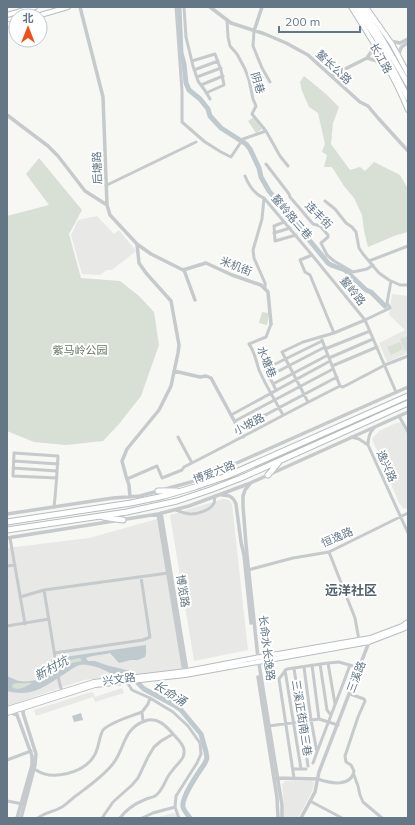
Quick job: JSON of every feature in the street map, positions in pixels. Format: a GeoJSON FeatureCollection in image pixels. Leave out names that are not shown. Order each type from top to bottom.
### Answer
{"type":"FeatureCollection","features":[{"type":"Feature","properties":{"kind":"highway","name":"长江路"},"geometry":{"type":"LineString","coordinates":[[355,7],[376,37],[408,98]]}},
{"type":"Feature","properties":{"kind":"highway","name":"长江路"},"geometry":{"type":"LineString","coordinates":[[361,7],[379,34],[408,84]]}},
{"type":"Feature","properties":{"kind":"highway","name":"博爱六路"},"geometry":{"type":"LineString","coordinates":[[7,522],[131,503],[196,487],[227,476],[398,400],[408,394]]}},
{"type":"Feature","properties":{"kind":"highway","name":"博爱六路"},"geometry":{"type":"LineString","coordinates":[[7,530],[127,512],[177,501],[229,483],[406,404]]}},
{"type":"Feature","properties":{"kind":"highway"},"geometry":{"type":"LineString","coordinates":[[268,475],[280,460]]}},
{"type":"Feature","properties":{"kind":"highway"},"geometry":{"type":"LineString","coordinates":[[158,491],[184,490]]}},
{"type":"Feature","properties":{"kind":"highway"},"geometry":{"type":"LineString","coordinates":[[98,516],[123,520]]}},
{"type":"Feature","properties":{"kind":"main road"},"geometry":{"type":"LineString","coordinates":[[48,13],[68,7]]}},
{"type":"Feature","properties":{"kind":"main road","name":"长江路"},"geometry":{"type":"LineString","coordinates":[[351,7],[374,44],[408,110]]}},
{"type":"Feature","properties":{"kind":"main road","name":"长江路"},"geometry":{"type":"LineString","coordinates":[[366,7],[391,42],[408,74]]}},
{"type":"Feature","properties":{"kind":"main road"},"geometry":{"type":"LineString","coordinates":[[257,660],[370,638],[402,626],[408,622]]}},
{"type":"Feature","properties":{"kind":"main road"},"geometry":{"type":"LineString","coordinates":[[369,642],[408,626]]}},
{"type":"Feature","properties":{"kind":"main road","name":"三溪路"},"geometry":{"type":"LineString","coordinates":[[257,660],[369,642]]}},
{"type":"Feature","properties":{"kind":"main road","name":"兴文路"},"geometry":{"type":"LineString","coordinates":[[8,711],[94,682],[129,680],[186,673],[257,660]]}},
{"type":"Feature","properties":{"kind":"main road","name":"兴文路"},"geometry":{"type":"LineString","coordinates":[[8,711],[24,708],[95,685],[129,680]]}},
{"type":"Feature","properties":{"kind":"street","name":"后塘路"},"geometry":{"type":"LineString","coordinates":[[80,7],[103,97],[107,209],[137,244],[151,254],[184,270]]}},
{"type":"Feature","properties":{"kind":"street"},"geometry":{"type":"LineString","coordinates":[[176,7],[182,91],[182,122],[205,142],[231,157],[242,142],[266,130]]}},
{"type":"Feature","properties":{"kind":"street"},"geometry":{"type":"LineString","coordinates":[[184,7],[186,37],[194,70],[210,99]]}},
{"type":"Feature","properties":{"kind":"street","name":"鳌长公路"},"geometry":{"type":"LineString","coordinates":[[210,7],[231,23],[266,34],[308,55],[360,102],[368,106],[408,151]]}},
{"type":"Feature","properties":{"kind":"street"},"geometry":{"type":"LineString","coordinates":[[262,7],[254,31],[253,46],[262,68],[270,82]]}},
{"type":"Feature","properties":{"kind":"street","name":"阴巷"},"geometry":{"type":"LineString","coordinates":[[227,20],[230,46],[237,54],[245,69],[256,106],[252,114],[266,130],[280,156],[288,166]]}},
{"type":"Feature","properties":{"kind":"street"},"geometry":{"type":"LineString","coordinates":[[391,42],[400,43],[408,39]]}},
{"type":"Feature","properties":{"kind":"street"},"geometry":{"type":"LineString","coordinates":[[398,54],[401,46],[408,43]]}},
{"type":"Feature","properties":{"kind":"street"},"geometry":{"type":"LineString","coordinates":[[331,76],[367,58],[374,44]]}},
{"type":"Feature","properties":{"kind":"street"},"geometry":{"type":"LineString","coordinates":[[192,61],[215,54],[221,68],[224,85],[206,93]]}},
{"type":"Feature","properties":{"kind":"street"},"geometry":{"type":"LineString","coordinates":[[367,58],[384,63]]}},
{"type":"Feature","properties":{"kind":"street"},"geometry":{"type":"LineString","coordinates":[[194,70],[218,61]]}},
{"type":"Feature","properties":{"kind":"street"},"geometry":{"type":"LineString","coordinates":[[197,77],[221,68]]}},
{"type":"Feature","properties":{"kind":"street"},"geometry":{"type":"LineString","coordinates":[[201,85],[223,76]]}},
{"type":"Feature","properties":{"kind":"street"},"geometry":{"type":"LineString","coordinates":[[7,115],[48,146],[58,156],[85,191],[107,205]]}},
{"type":"Feature","properties":{"kind":"street"},"geometry":{"type":"LineString","coordinates":[[106,185],[196,142]]}},
{"type":"Feature","properties":{"kind":"street","name":"连丰街"},"geometry":{"type":"LineString","coordinates":[[266,164],[290,197],[313,224],[320,226],[328,235],[328,237],[320,243],[327,255],[334,262],[353,272],[367,269],[373,265]]}},
{"type":"Feature","properties":{"kind":"street","name":"鳌岭路二巷"},"geometry":{"type":"LineString","coordinates":[[245,176],[248,185],[258,196],[264,198],[312,254],[300,260],[305,272],[310,275],[334,332]]}},
{"type":"Feature","properties":{"kind":"street"},"geometry":{"type":"LineString","coordinates":[[264,198],[262,219],[253,250],[254,258],[265,283],[265,289],[268,292],[271,324]]}},
{"type":"Feature","properties":{"kind":"street"},"geometry":{"type":"LineString","coordinates":[[325,201],[335,209],[346,223],[356,232],[359,248],[379,273],[400,285],[408,285]]}},
{"type":"Feature","properties":{"kind":"street"},"geometry":{"type":"LineString","coordinates":[[284,222],[274,226],[275,241],[296,235]]}},
{"type":"Feature","properties":{"kind":"street"},"geometry":{"type":"LineString","coordinates":[[274,233],[290,228]]}},
{"type":"Feature","properties":{"kind":"street"},"geometry":{"type":"LineString","coordinates":[[130,497],[129,485],[122,461],[127,449],[160,410],[171,386],[179,345],[171,301],[139,263],[137,244]]}},
{"type":"Feature","properties":{"kind":"street"},"geometry":{"type":"LineString","coordinates":[[369,261],[408,246]]}},
{"type":"Feature","properties":{"kind":"street","name":"鳌岭路"},"geometry":{"type":"LineString","coordinates":[[312,254],[365,320],[334,332],[321,339]]}},
{"type":"Feature","properties":{"kind":"street","name":"米机街"},"geometry":{"type":"LineString","coordinates":[[184,270],[206,264],[261,285],[265,289]]}},
{"type":"Feature","properties":{"kind":"street"},"geometry":{"type":"LineString","coordinates":[[184,270],[195,300]]}},
{"type":"Feature","properties":{"kind":"street"},"geometry":{"type":"LineString","coordinates":[[391,281],[387,303],[390,308],[365,320],[396,392]]}},
{"type":"Feature","properties":{"kind":"street","name":"水塘巷"},"geometry":{"type":"LineString","coordinates":[[271,324],[266,337],[249,344],[254,350],[260,371],[283,415]]}},
{"type":"Feature","properties":{"kind":"street"},"geometry":{"type":"LineString","coordinates":[[269,376],[325,348],[370,331]]}},
{"type":"Feature","properties":{"kind":"street"},"geometry":{"type":"LineString","coordinates":[[276,390],[265,369],[321,339]]}},
{"type":"Feature","properties":{"kind":"street"},"geometry":{"type":"LineString","coordinates":[[321,339],[340,386]]}},
{"type":"Feature","properties":{"kind":"street"},"geometry":{"type":"LineString","coordinates":[[308,402],[282,352],[302,342],[321,339]]}},
{"type":"Feature","properties":{"kind":"street"},"geometry":{"type":"LineString","coordinates":[[273,384],[293,373],[373,339]]}},
{"type":"Feature","properties":{"kind":"street"},"geometry":{"type":"LineString","coordinates":[[235,421],[300,387],[333,367],[377,347]]}},
{"type":"Feature","properties":{"kind":"street","name":"小坡路"},"geometry":{"type":"LineString","coordinates":[[127,479],[157,466],[162,478],[182,470],[184,467],[308,402],[340,386],[344,387],[385,365],[408,356]]}},
{"type":"Feature","properties":{"kind":"street"},"geometry":{"type":"LineString","coordinates":[[231,415],[296,380],[329,358]]}},
{"type":"Feature","properties":{"kind":"street"},"geometry":{"type":"LineString","coordinates":[[174,371],[211,378],[243,437]]}},
{"type":"Feature","properties":{"kind":"street"},"geometry":{"type":"LineString","coordinates":[[239,429],[337,377]]}},
{"type":"Feature","properties":{"kind":"street","name":"博爱六路"},"geometry":{"type":"LineString","coordinates":[[7,514],[113,498],[130,497],[191,482],[408,387]]}},
{"type":"Feature","properties":{"kind":"street"},"geometry":{"type":"LineString","coordinates":[[25,624],[9,538],[160,514],[176,510],[252,482],[408,412]]}},
{"type":"Feature","properties":{"kind":"street"},"geometry":{"type":"LineString","coordinates":[[400,416],[408,432]]}},
{"type":"Feature","properties":{"kind":"street","name":"逸兴路"},"geometry":{"type":"LineString","coordinates":[[375,427],[370,432],[368,445],[408,534]]}},
{"type":"Feature","properties":{"kind":"street"},"geometry":{"type":"LineString","coordinates":[[178,437],[192,463]]}},
{"type":"Feature","properties":{"kind":"street"},"geometry":{"type":"LineString","coordinates":[[351,437],[359,439],[368,445]]}},
{"type":"Feature","properties":{"kind":"street"},"geometry":{"type":"LineString","coordinates":[[54,507],[58,456],[14,453],[13,476],[56,478]]}},
{"type":"Feature","properties":{"kind":"street"},"geometry":{"type":"LineString","coordinates":[[14,461],[58,464]]}},
{"type":"Feature","properties":{"kind":"street"},"geometry":{"type":"LineString","coordinates":[[13,468],[57,471]]}},
{"type":"Feature","properties":{"kind":"street","name":"长命水长逸路"},"geometry":{"type":"LineString","coordinates":[[252,482],[245,490],[243,496],[247,570],[257,660],[276,778],[282,805],[282,818]]}},
{"type":"Feature","properties":{"kind":"street","name":"长命水长逸路"},"geometry":{"type":"LineString","coordinates":[[219,495],[230,496],[234,499],[247,570]]}},
{"type":"Feature","properties":{"kind":"street"},"geometry":{"type":"LineString","coordinates":[[176,510],[190,514],[201,512],[209,508],[214,503],[214,497]]}},
{"type":"Feature","properties":{"kind":"street","name":"恒逸路"},"geometry":{"type":"LineString","coordinates":[[247,570],[293,558],[329,552],[408,513]]}},
{"type":"Feature","properties":{"kind":"street","name":"博览路"},"geometry":{"type":"LineString","coordinates":[[160,514],[168,573],[186,673]]}},
{"type":"Feature","properties":{"kind":"street","name":"博览路"},"geometry":{"type":"LineString","coordinates":[[160,514],[186,673]]}},
{"type":"Feature","properties":{"kind":"street"},"geometry":{"type":"LineString","coordinates":[[329,552],[355,618],[359,640]]}},
{"type":"Feature","properties":{"kind":"street"},"geometry":{"type":"LineString","coordinates":[[7,566],[15,565]]}},
{"type":"Feature","properties":{"kind":"street"},"geometry":{"type":"LineString","coordinates":[[20,597],[44,590],[168,573]]}},
{"type":"Feature","properties":{"kind":"street"},"geometry":{"type":"LineString","coordinates":[[54,655],[143,640],[150,637],[141,576]]}},
{"type":"Feature","properties":{"kind":"street"},"geometry":{"type":"LineString","coordinates":[[44,590],[54,655],[62,692]]}},
{"type":"Feature","properties":{"kind":"street"},"geometry":{"type":"LineString","coordinates":[[7,626],[49,619]]}},
{"type":"Feature","properties":{"kind":"street","name":"三溪路"},"geometry":{"type":"LineString","coordinates":[[300,818],[315,792],[319,772],[369,642]]}},
{"type":"Feature","properties":{"kind":"street","name":"长命水长逸路"},"geometry":{"type":"LineString","coordinates":[[257,660],[269,726],[276,778],[278,818]]}},
{"type":"Feature","properties":{"kind":"street"},"geometry":{"type":"LineString","coordinates":[[294,778],[279,679],[285,670],[312,665],[339,662],[360,668]]}},
{"type":"Feature","properties":{"kind":"street"},"geometry":{"type":"LineString","coordinates":[[328,663],[335,704]]}},
{"type":"Feature","properties":{"kind":"street"},"geometry":{"type":"LineString","coordinates":[[320,664],[327,710],[331,715]]}},
{"type":"Feature","properties":{"kind":"street"},"geometry":{"type":"LineString","coordinates":[[312,665],[319,719]]}},
{"type":"Feature","properties":{"kind":"street"},"geometry":{"type":"LineString","coordinates":[[312,763],[342,689],[350,665]]}},
{"type":"Feature","properties":{"kind":"street"},"geometry":{"type":"LineString","coordinates":[[304,667],[317,752]]}},
{"type":"Feature","properties":{"kind":"street"},"geometry":{"type":"LineString","coordinates":[[292,769],[307,767],[294,668]]}},
{"type":"Feature","properties":{"kind":"street","name":"三溪正街南三巷"},"geometry":{"type":"LineString","coordinates":[[285,670],[301,769]]}},
{"type":"Feature","properties":{"kind":"street"},"geometry":{"type":"LineString","coordinates":[[129,680],[132,690],[150,698],[173,712],[188,726],[200,743],[201,754],[197,763],[176,796],[175,807],[179,818]]}},
{"type":"Feature","properties":{"kind":"street"},"geometry":{"type":"LineString","coordinates":[[350,694],[364,699],[365,702],[358,716],[345,756],[346,762],[351,765],[354,771],[354,776],[363,802],[382,818]]}},
{"type":"Feature","properties":{"kind":"street"},"geometry":{"type":"LineString","coordinates":[[24,708],[23,713],[33,751],[32,765],[34,769],[40,772],[61,775],[73,772],[86,765],[94,756],[100,743],[101,734],[104,730],[110,725],[142,712],[148,704],[150,698]]}},
{"type":"Feature","properties":{"kind":"street"},"geometry":{"type":"LineString","coordinates":[[8,711],[17,715],[26,741],[36,754],[36,765],[18,818]]}},
{"type":"Feature","properties":{"kind":"street"},"geometry":{"type":"LineString","coordinates":[[142,712],[143,722]]}},
{"type":"Feature","properties":{"kind":"street"},"geometry":{"type":"LineString","coordinates":[[38,818],[43,814],[65,805],[107,771],[118,757],[127,735],[132,729],[146,720],[155,719],[168,727],[184,746],[185,751],[183,758],[170,772],[160,792],[155,796],[133,805],[120,818]]}},
{"type":"Feature","properties":{"kind":"street"},"geometry":{"type":"LineString","coordinates":[[269,726],[319,719],[338,725]]}},
{"type":"Feature","properties":{"kind":"street"},"geometry":{"type":"LineString","coordinates":[[102,818],[113,802],[132,786],[138,778],[154,748],[161,741],[173,734]]}},
{"type":"Feature","properties":{"kind":"street"},"geometry":{"type":"LineString","coordinates":[[26,741],[36,737]]}},
{"type":"Feature","properties":{"kind":"street"},"geometry":{"type":"LineString","coordinates":[[7,760],[33,751]]}},
{"type":"Feature","properties":{"kind":"street"},"geometry":{"type":"LineString","coordinates":[[276,778],[318,779],[327,782],[343,782],[354,776]]}},
{"type":"Feature","properties":{"kind":"street"},"geometry":{"type":"LineString","coordinates":[[310,800],[342,818]]}},
{"type":"Feature","properties":{"kind":"street"},"geometry":{"type":"LineString","coordinates":[[7,801],[23,804]]}},
{"type":"Feature","properties":{"kind":"street"},"geometry":{"type":"LineString","coordinates":[[21,818],[23,804]]}},
{"type":"Feature","properties":{"kind":"street"},"geometry":{"type":"LineString","coordinates":[[142,818],[153,813],[175,807]]}},
{"type":"Feature","properties":{"kind":"shaded area"},"geometry":{"type":"Polygon","coordinates":[[[97,216],[114,234],[119,230],[136,251],[112,270],[107,270],[100,275],[82,274],[71,235],[78,220],[97,216]]]}},
{"type":"Feature","properties":{"kind":"shaded area"},"geometry":{"type":"Polygon","coordinates":[[[392,294],[408,296],[408,353],[387,362],[379,343],[405,330],[389,315],[392,294]]]}},
{"type":"Feature","properties":{"kind":"shaded area"},"geometry":{"type":"Polygon","coordinates":[[[404,422],[408,431],[408,508],[404,509],[399,503],[372,439],[379,431],[396,423],[404,422]]]}},
{"type":"Feature","properties":{"kind":"shaded area"},"geometry":{"type":"Polygon","coordinates":[[[223,499],[229,500],[232,504],[248,650],[194,661],[170,515],[223,499]]]}},
{"type":"Feature","properties":{"kind":"shaded area"},"geometry":{"type":"Polygon","coordinates":[[[157,519],[182,669],[84,680],[7,706],[7,548],[89,538],[157,519]]]}},
{"type":"Feature","properties":{"kind":"shaded area"},"geometry":{"type":"Polygon","coordinates":[[[122,688],[124,693],[95,702],[93,697],[36,716],[34,710],[88,693],[93,692],[95,697],[122,688]]]}},
{"type":"Feature","properties":{"kind":"shaded area"},"geometry":{"type":"Polygon","coordinates":[[[285,781],[312,781],[314,783],[312,792],[298,818],[283,818],[284,808],[282,784],[285,781]]]}},
{"type":"Feature","properties":{"kind":"shaded area"},"geometry":{"type":"Polygon","coordinates":[[[173,813],[177,814],[179,818],[155,818],[173,813]]]}},
{"type":"Feature","properties":{"kind":"green space"},"geometry":{"type":"Polygon","coordinates":[[[304,76],[339,107],[333,123],[331,144],[350,170],[360,167],[365,171],[374,162],[400,175],[408,189],[408,232],[368,247],[362,215],[354,198],[344,186],[332,167],[324,167],[327,155],[322,152],[325,144],[318,113],[309,107],[302,91],[300,82],[304,76]]]}},
{"type":"Feature","properties":{"kind":"green space"},"geometry":{"type":"Polygon","coordinates":[[[254,117],[262,129],[256,133],[248,121],[254,117]]]}},
{"type":"Feature","properties":{"kind":"green space","name":"紫马岭公园"},"geometry":{"type":"Polygon","coordinates":[[[39,158],[82,210],[69,234],[81,278],[120,281],[139,296],[154,312],[159,345],[141,396],[119,424],[103,441],[66,445],[34,442],[7,431],[7,216],[49,205],[26,174],[39,158]]]}},
{"type":"Feature","properties":{"kind":"green space"},"geometry":{"type":"Polygon","coordinates":[[[262,312],[269,313],[267,325],[259,323],[262,312]]]}},
{"type":"Feature","properties":{"kind":"green space"},"geometry":{"type":"Polygon","coordinates":[[[408,336],[408,350],[405,351],[400,339],[408,336]]]}},
{"type":"Feature","properties":{"kind":"green space"},"geometry":{"type":"Polygon","coordinates":[[[400,342],[403,349],[391,355],[387,347],[400,342]]]}},
{"type":"Feature","properties":{"kind":"green space"},"geometry":{"type":"Polygon","coordinates":[[[80,658],[82,661],[61,665],[61,662],[80,658]]]}},
{"type":"Feature","properties":{"kind":"green space"},"geometry":{"type":"Polygon","coordinates":[[[33,683],[20,689],[12,687],[13,684],[33,683]]]}},
{"type":"Feature","properties":{"kind":"water","name":"新村坑"},"geometry":{"type":"Polygon","coordinates":[[[146,645],[145,657],[138,660],[119,663],[110,653],[86,658],[88,661],[95,661],[117,668],[115,674],[92,666],[80,665],[32,692],[16,693],[7,691],[7,676],[21,681],[36,680],[41,678],[49,671],[51,659],[146,645]],[[80,658],[61,662],[61,665],[82,661],[80,658]],[[32,683],[13,684],[12,687],[19,689],[32,683]]]}},
{"type":"Feature","properties":{"kind":"water"},"geometry":{"type":"Polygon","coordinates":[[[81,713],[83,720],[74,722],[72,716],[81,713]]]}},
{"type":"Feature","properties":{"kind":"waterway"},"geometry":{"type":"LineString","coordinates":[[179,7],[181,53],[186,83],[189,90],[200,99],[208,109],[210,116],[221,128],[246,144],[250,149],[259,168],[261,177],[269,191],[328,263],[345,270],[385,306]]}},
{"type":"Feature","properties":{"kind":"waterway","name":"长命涌"},"geometry":{"type":"LineString","coordinates":[[111,669],[128,673],[144,689],[181,710],[201,734],[207,758],[188,791],[183,803],[183,807],[190,818]]}},
{"type":"Feature","properties":{"kind":"district","name":"远洋社区"},"geometry":{"type":"Point","coordinates":[351,590]}}]}
